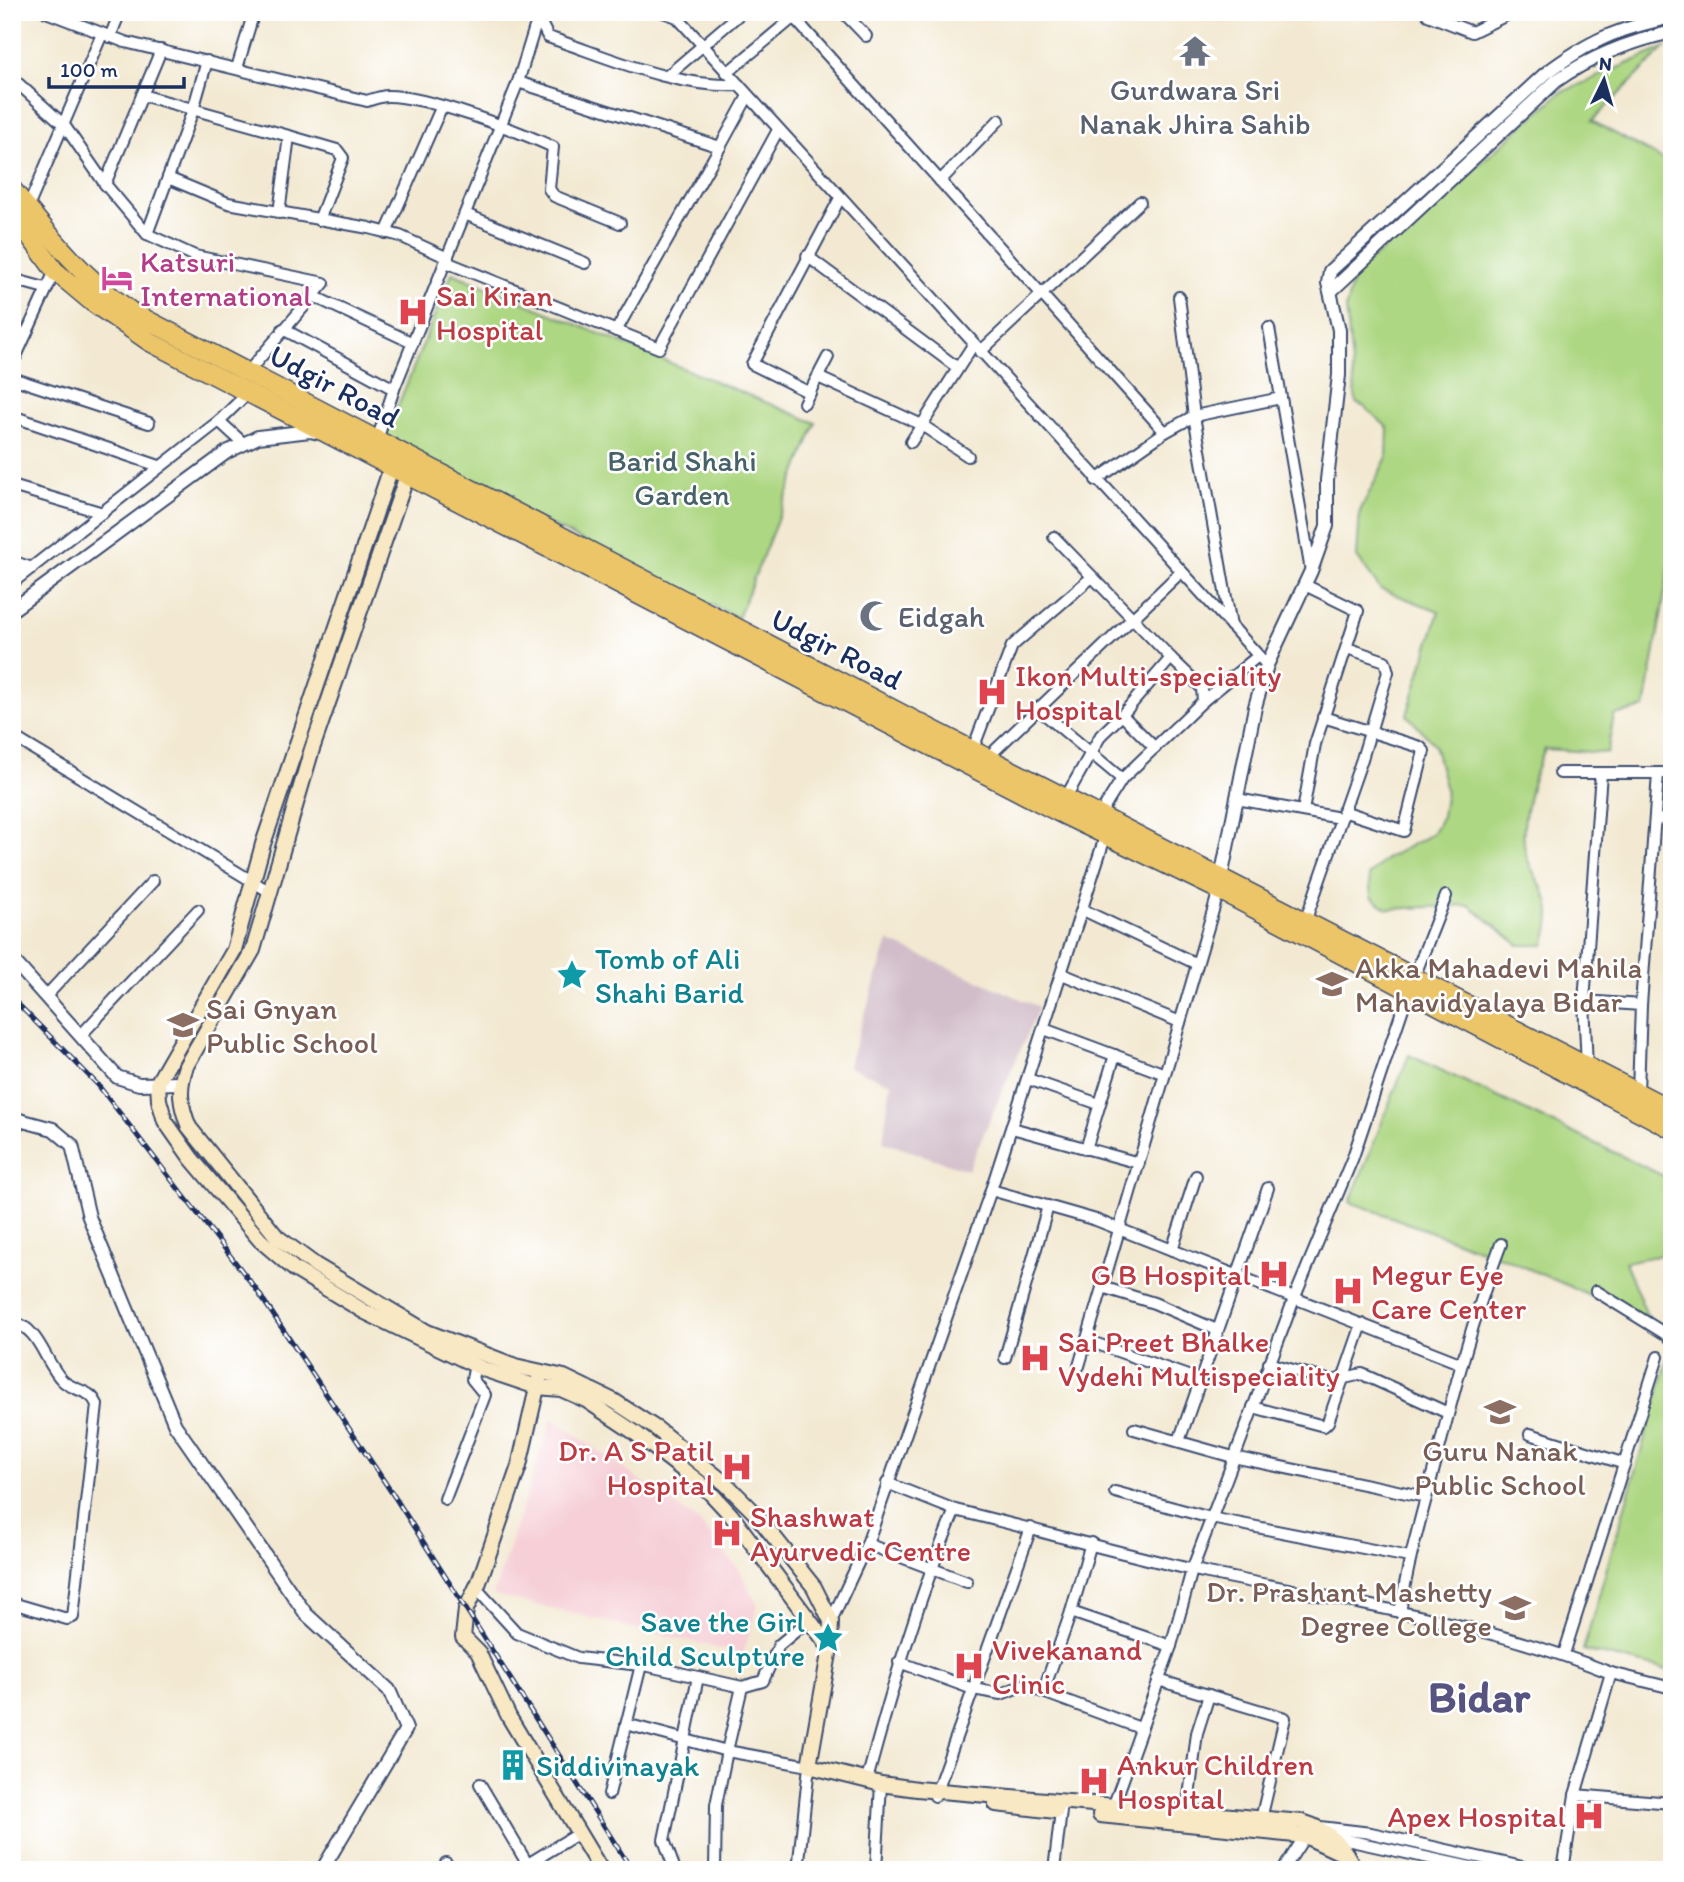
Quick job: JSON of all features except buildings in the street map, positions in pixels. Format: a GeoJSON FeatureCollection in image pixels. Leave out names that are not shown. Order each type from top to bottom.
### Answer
{"type":"FeatureCollection","features":[{"type":"Feature","properties":{"kind":"highway","name":"Udgir Road"},"geometry":{"type":"LineString","coordinates":[[12,189],[20,214],[55,271],[92,302],[150,342],[1220,883],[1586,1074],[1672,1129]]}},
{"type":"Feature","properties":{"kind":"highway","name":"Udgir Road"},"geometry":{"type":"LineString","coordinates":[[20,214],[95,286],[132,312],[397,451],[403,468]]}},
{"type":"Feature","properties":{"kind":"highway","name":"Udgir Road"},"geometry":{"type":"LineString","coordinates":[[976,760],[1066,797],[1102,824]]}},
{"type":"Feature","properties":{"kind":"highway","name":"Udgir Road"},"geometry":{"type":"LineString","coordinates":[[1220,883],[1306,919],[1412,983]]}},
{"type":"Feature","properties":{"kind":"highway","name":"Udgir Road"},"geometry":{"type":"LineString","coordinates":[[1586,1074],[1638,1092],[1672,1110]]}},
{"type":"Feature","properties":{"kind":"main road"},"geometry":{"type":"LineString","coordinates":[[403,468],[288,767],[234,950],[158,1082],[159,1100],[165,1121],[191,1158],[260,1240],[294,1269],[365,1312],[475,1365],[537,1387],[561,1390],[586,1400],[704,1486],[731,1515],[830,1648]]}},
{"type":"Feature","properties":{"kind":"main road"},"geometry":{"type":"LineString","coordinates":[[403,468],[312,748],[253,950],[186,1066],[180,1083],[181,1107],[189,1127],[277,1237],[316,1265],[427,1332],[514,1366],[564,1377],[614,1401],[657,1429],[726,1484],[754,1513],[814,1587],[831,1621],[830,1648],[809,1766],[874,1782],[1061,1811],[1188,1813],[1302,1822],[1352,1863]]}},
{"type":"Feature","properties":{"kind":"main road"},"geometry":{"type":"LineString","coordinates":[[541,1372],[519,1466],[477,1588],[466,1609],[463,1637],[478,1652],[509,1717],[601,1870]]}},
{"type":"Feature","properties":{"kind":"main road"},"geometry":{"type":"LineString","coordinates":[[936,1792],[1319,1836]]}},
{"type":"Feature","properties":{"kind":"street"},"geometry":{"type":"LineString","coordinates":[[46,12],[106,36],[161,50],[367,101],[387,96],[441,108],[500,127],[553,147],[555,155],[549,189],[554,197],[620,223]]}},
{"type":"Feature","properties":{"kind":"street"},"geometry":{"type":"LineString","coordinates":[[20,214],[120,12]]}},
{"type":"Feature","properties":{"kind":"street"},"geometry":{"type":"LineString","coordinates":[[237,68],[254,12]]}},
{"type":"Feature","properties":{"kind":"street"},"geometry":{"type":"LineString","coordinates":[[663,12],[677,17],[1262,661]]}},
{"type":"Feature","properties":{"kind":"street"},"geometry":{"type":"LineString","coordinates":[[667,76],[741,12]]}},
{"type":"Feature","properties":{"kind":"street"},"geometry":{"type":"LineString","coordinates":[[843,12],[866,36]]}},
{"type":"Feature","properties":{"kind":"street"},"geometry":{"type":"LineString","coordinates":[[1430,12],[1428,15],[1472,32],[1513,12]]}},
{"type":"Feature","properties":{"kind":"street"},"geometry":{"type":"LineString","coordinates":[[1491,25],[1496,12]]}},
{"type":"Feature","properties":{"kind":"street"},"geometry":{"type":"LineString","coordinates":[[534,14],[548,37],[667,76],[717,86],[738,85]]}},
{"type":"Feature","properties":{"kind":"street"},"geometry":{"type":"LineString","coordinates":[[377,440],[394,389],[518,82],[534,14]]}},
{"type":"Feature","properties":{"kind":"street"},"geometry":{"type":"LineString","coordinates":[[727,73],[794,14],[1165,432]]}},
{"type":"Feature","properties":{"kind":"street"},"geometry":{"type":"LineString","coordinates":[[1079,1366],[1220,883],[1262,661],[1305,585],[1327,526],[1327,480],[1339,375],[1339,330],[1330,271],[1545,74],[1582,46],[1631,26],[1670,15]]}},
{"type":"Feature","properties":{"kind":"street"},"geometry":{"type":"LineString","coordinates":[[1331,291],[1556,81],[1591,60],[1644,39],[1672,32]]}},
{"type":"Feature","properties":{"kind":"street"},"geometry":{"type":"LineString","coordinates":[[105,184],[161,50]]}},
{"type":"Feature","properties":{"kind":"street"},"geometry":{"type":"LineString","coordinates":[[147,234],[193,110],[206,61]]}},
{"type":"Feature","properties":{"kind":"street"},"geometry":{"type":"LineString","coordinates":[[12,78],[64,125],[105,184],[147,234],[195,256],[324,283],[246,371],[230,383]]}},
{"type":"Feature","properties":{"kind":"street"},"geometry":{"type":"LineString","coordinates":[[518,82],[720,147]]}},
{"type":"Feature","properties":{"kind":"street"},"geometry":{"type":"LineString","coordinates":[[142,95],[337,150],[343,158],[319,220]]}},
{"type":"Feature","properties":{"kind":"street"},"geometry":{"type":"LineString","coordinates":[[615,331],[748,96]]}},
{"type":"Feature","properties":{"kind":"street"},"geometry":{"type":"LineString","coordinates":[[386,233],[441,108]]}},
{"type":"Feature","properties":{"kind":"street"},"geometry":{"type":"LineString","coordinates":[[940,181],[999,120]]}},
{"type":"Feature","properties":{"kind":"street"},"geometry":{"type":"LineString","coordinates":[[168,178],[228,204],[386,233],[659,348],[778,130]]}},
{"type":"Feature","properties":{"kind":"street"},"geometry":{"type":"LineString","coordinates":[[279,213],[289,136]]}},
{"type":"Feature","properties":{"kind":"street"},"geometry":{"type":"LineString","coordinates":[[828,357],[820,378],[807,398],[752,364],[840,198]]}},
{"type":"Feature","properties":{"kind":"street"},"geometry":{"type":"LineString","coordinates":[[911,442],[958,368],[976,349],[1139,202]]}},
{"type":"Feature","properties":{"kind":"street"},"geometry":{"type":"LineString","coordinates":[[465,214],[585,263]]}},
{"type":"Feature","properties":{"kind":"street"},"geometry":{"type":"LineString","coordinates":[[807,256],[958,368]]}},
{"type":"Feature","properties":{"kind":"street"},"geometry":{"type":"LineString","coordinates":[[12,365],[55,271]]}},
{"type":"Feature","properties":{"kind":"street"},"geometry":{"type":"LineString","coordinates":[[12,279],[45,288]]}},
{"type":"Feature","properties":{"kind":"street"},"geometry":{"type":"LineString","coordinates":[[313,296],[413,343]]}},
{"type":"Feature","properties":{"kind":"street"},"geometry":{"type":"LineString","coordinates":[[1179,296],[1194,416],[1231,626]]}},
{"type":"Feature","properties":{"kind":"street"},"geometry":{"type":"LineString","coordinates":[[1269,328],[1311,572]]}},
{"type":"Feature","properties":{"kind":"street"},"geometry":{"type":"LineString","coordinates":[[12,329],[26,334]]}},
{"type":"Feature","properties":{"kind":"street"},"geometry":{"type":"LineString","coordinates":[[283,330],[394,389]]}},
{"type":"Feature","properties":{"kind":"street"},"geometry":{"type":"LineString","coordinates":[[12,378],[149,423]]}},
{"type":"Feature","properties":{"kind":"street"},"geometry":{"type":"LineString","coordinates":[[820,378],[922,425],[968,456]]}},
{"type":"Feature","properties":{"kind":"street"},"geometry":{"type":"LineString","coordinates":[[12,583],[219,421],[249,392]]}},
{"type":"Feature","properties":{"kind":"street"},"geometry":{"type":"LineString","coordinates":[[1096,480],[1165,432],[1194,416],[1281,398]]}},
{"type":"Feature","properties":{"kind":"street"},"geometry":{"type":"LineString","coordinates":[[12,416],[159,466]]}},
{"type":"Feature","properties":{"kind":"street"},"geometry":{"type":"LineString","coordinates":[[219,421],[243,443]]}},
{"type":"Feature","properties":{"kind":"street"},"geometry":{"type":"LineString","coordinates":[[12,610],[110,536],[243,443],[258,437],[310,431],[333,436]]}},
{"type":"Feature","properties":{"kind":"street"},"geometry":{"type":"LineString","coordinates":[[12,486],[103,513]]}},
{"type":"Feature","properties":{"kind":"street"},"geometry":{"type":"LineString","coordinates":[[1054,537],[1202,688],[1203,701]]}},
{"type":"Feature","properties":{"kind":"street"},"geometry":{"type":"LineString","coordinates":[[12,561],[32,568]]}},
{"type":"Feature","properties":{"kind":"street"},"geometry":{"type":"LineString","coordinates":[[976,760],[1037,708],[1181,572]]}},
{"type":"Feature","properties":{"kind":"street"},"geometry":{"type":"LineString","coordinates":[[976,760],[1012,646],[1093,577]]}},
{"type":"Feature","properties":{"kind":"street"},"geometry":{"type":"LineString","coordinates":[[1303,811],[1315,744],[1358,611],[1305,585]]}},
{"type":"Feature","properties":{"kind":"street"},"geometry":{"type":"LineString","coordinates":[[1306,919],[1370,732],[1387,667],[1385,662],[1347,648]]}},
{"type":"Feature","properties":{"kind":"street"},"geometry":{"type":"LineString","coordinates":[[1066,797],[1101,735],[1171,658]]}},
{"type":"Feature","properties":{"kind":"street"},"geometry":{"type":"LineString","coordinates":[[831,1621],[866,1544],[991,1190],[1083,910],[1102,824],[1122,779],[1203,701],[1262,661]]}},
{"type":"Feature","properties":{"kind":"street"},"geometry":{"type":"LineString","coordinates":[[1037,708],[1122,779]]}},
{"type":"Feature","properties":{"kind":"street"},"geometry":{"type":"LineString","coordinates":[[1122,715],[1155,748]]}},
{"type":"Feature","properties":{"kind":"street"},"geometry":{"type":"LineString","coordinates":[[1237,799],[1342,815],[1404,831],[1424,751],[1420,747],[1323,717]]}},
{"type":"Feature","properties":{"kind":"street"},"geometry":{"type":"LineString","coordinates":[[12,736],[270,892]]}},
{"type":"Feature","properties":{"kind":"street"},"geometry":{"type":"LineString","coordinates":[[1560,773],[1672,773]]}},
{"type":"Feature","properties":{"kind":"street"},"geometry":{"type":"LineString","coordinates":[[1586,1074],[1584,1001],[1601,774]]}},
{"type":"Feature","properties":{"kind":"street"},"geometry":{"type":"LineString","coordinates":[[1638,1092],[1641,1005],[1658,774]]}},
{"type":"Feature","properties":{"kind":"street"},"geometry":{"type":"LineString","coordinates":[[1655,819],[1672,820]]}},
{"type":"Feature","properties":{"kind":"street"},"geometry":{"type":"LineString","coordinates":[[47,995],[153,881]]}},
{"type":"Feature","properties":{"kind":"street"},"geometry":{"type":"LineString","coordinates":[[1112,1812],[1171,1646],[1192,1570],[1233,1457],[1353,1157],[1412,983],[1446,896]]}},
{"type":"Feature","properties":{"kind":"street"},"geometry":{"type":"LineString","coordinates":[[82,1034],[198,909]]}},
{"type":"Feature","properties":{"kind":"street"},"geometry":{"type":"LineString","coordinates":[[1083,910],[1197,964]]}},
{"type":"Feature","properties":{"kind":"street"},"geometry":{"type":"LineString","coordinates":[[12,959],[82,1034],[117,1077],[139,1084],[180,1083]]}},
{"type":"Feature","properties":{"kind":"street"},"geometry":{"type":"LineString","coordinates":[[1062,974],[1181,1022]]}},
{"type":"Feature","properties":{"kind":"street"},"geometry":{"type":"LineString","coordinates":[[1584,1001],[1641,1005]]}},
{"type":"Feature","properties":{"kind":"street"},"geometry":{"type":"LineString","coordinates":[[1044,1029],[1165,1074]]}},
{"type":"Feature","properties":{"kind":"street"},"geometry":{"type":"LineString","coordinates":[[1087,1149],[1115,1055]]}},
{"type":"Feature","properties":{"kind":"street"},"geometry":{"type":"LineString","coordinates":[[1028,1079],[1099,1104]]}},
{"type":"Feature","properties":{"kind":"street"},"geometry":{"type":"LineString","coordinates":[[12,1118],[53,1129],[72,1145],[89,1217],[175,1425],[306,1614],[389,1690],[406,1729],[322,1870]]}},
{"type":"Feature","properties":{"kind":"street"},"geometry":{"type":"LineString","coordinates":[[1012,1128],[1139,1163]]}},
{"type":"Feature","properties":{"kind":"street"},"geometry":{"type":"LineString","coordinates":[[1172,1250],[1196,1176]]}},
{"type":"Feature","properties":{"kind":"street"},"geometry":{"type":"LineString","coordinates":[[1179,1441],[1268,1188]]}},
{"type":"Feature","properties":{"kind":"street"},"geometry":{"type":"LineString","coordinates":[[991,1190],[1119,1229],[1462,1364]]}},
{"type":"Feature","properties":{"kind":"street"},"geometry":{"type":"LineString","coordinates":[[1005,1358],[1048,1206]]}},
{"type":"Feature","properties":{"kind":"street"},"geometry":{"type":"LineString","coordinates":[[1400,1613],[1409,1557],[1448,1413],[1482,1293],[1501,1244]]}},
{"type":"Feature","properties":{"kind":"street"},"geometry":{"type":"LineString","coordinates":[[1102,1287],[1154,1303],[1216,1330]]}},
{"type":"Feature","properties":{"kind":"street"},"geometry":{"type":"LineString","coordinates":[[1597,1291],[1671,1338]]}},
{"type":"Feature","properties":{"kind":"street"},"geometry":{"type":"LineString","coordinates":[[1671,1338],[1672,1295]]}},
{"type":"Feature","properties":{"kind":"street"},"geometry":{"type":"LineString","coordinates":[[12,1322],[29,1329],[63,1381],[91,1394],[97,1405],[73,1617],[67,1619],[12,1604]]}},
{"type":"Feature","properties":{"kind":"street"},"geometry":{"type":"LineString","coordinates":[[1253,1407],[1324,1426],[1328,1422],[1362,1324]]}},
{"type":"Feature","properties":{"kind":"street"},"geometry":{"type":"LineString","coordinates":[[1086,1340],[1199,1380]]}},
{"type":"Feature","properties":{"kind":"street"},"geometry":{"type":"LineString","coordinates":[[1564,1654],[1658,1357]]}},
{"type":"Feature","properties":{"kind":"street"},"geometry":{"type":"LineString","coordinates":[[1269,1363],[1331,1381],[1362,1374],[1448,1413]]}},
{"type":"Feature","properties":{"kind":"street"},"geometry":{"type":"LineString","coordinates":[[445,1499],[485,1395],[472,1379],[475,1365]]}},
{"type":"Feature","properties":{"kind":"street"},"geometry":{"type":"LineString","coordinates":[[1134,1429],[1233,1457],[1426,1497]]}},
{"type":"Feature","properties":{"kind":"street"},"geometry":{"type":"LineString","coordinates":[[1530,1434],[1625,1464]]}},
{"type":"Feature","properties":{"kind":"street"},"geometry":{"type":"LineString","coordinates":[[887,1483],[955,1510],[1192,1570],[1400,1613],[1564,1654],[1611,1673],[1672,1688]]}},
{"type":"Feature","properties":{"kind":"street"},"geometry":{"type":"LineString","coordinates":[[1115,1492],[1211,1518],[1409,1557]]}},
{"type":"Feature","properties":{"kind":"street"},"geometry":{"type":"LineString","coordinates":[[876,1870],[874,1782],[899,1662],[931,1568],[955,1510]]}},
{"type":"Feature","properties":{"kind":"street"},"geometry":{"type":"LineString","coordinates":[[936,1792],[1031,1528]]}},
{"type":"Feature","properties":{"kind":"street"},"geometry":{"type":"LineString","coordinates":[[1043,1692],[1071,1612],[1091,1543]]}},
{"type":"Feature","properties":{"kind":"street"},"geometry":{"type":"LineString","coordinates":[[866,1544],[967,1582]]}},
{"type":"Feature","properties":{"kind":"street"},"geometry":{"type":"LineString","coordinates":[[477,1588],[517,1633],[578,1658],[640,1665],[742,1686],[763,1681],[779,1645],[809,1620]]}},
{"type":"Feature","properties":{"kind":"street"},"geometry":{"type":"LineString","coordinates":[[1071,1612],[1171,1646]]}},
{"type":"Feature","properties":{"kind":"street"},"geometry":{"type":"LineString","coordinates":[[899,1662],[973,1689],[1001,1694],[1024,1685],[1140,1728]]}},
{"type":"Feature","properties":{"kind":"street"},"geometry":{"type":"LineString","coordinates":[[609,1794],[640,1665]]}},
{"type":"Feature","properties":{"kind":"street"},"geometry":{"type":"LineString","coordinates":[[1563,1870],[1576,1794],[1611,1673]]}},
{"type":"Feature","properties":{"kind":"street"},"geometry":{"type":"LineString","coordinates":[[675,1870],[664,1840],[698,1677]]}},
{"type":"Feature","properties":{"kind":"street"},"geometry":{"type":"LineString","coordinates":[[1158,1680],[1285,1718],[1261,1819]]}},
{"type":"Feature","properties":{"kind":"street"},"geometry":{"type":"LineString","coordinates":[[715,1870],[716,1805],[742,1686]]}},
{"type":"Feature","properties":{"kind":"street"},"geometry":{"type":"LineString","coordinates":[[1188,1813],[1197,1733],[1209,1696]]}},
{"type":"Feature","properties":{"kind":"street"},"geometry":{"type":"LineString","coordinates":[[626,1724],[727,1751],[809,1766],[799,1870]]}},
{"type":"Feature","properties":{"kind":"street"},"geometry":{"type":"LineString","coordinates":[[480,1784],[525,1868],[579,1833]]}},
{"type":"Feature","properties":{"kind":"street"},"geometry":{"type":"LineString","coordinates":[[1576,1794],[1672,1803]]}},
{"type":"Feature","properties":{"kind":"street"},"geometry":{"type":"LineString","coordinates":[[1054,1870],[1061,1811]]}},
{"type":"Feature","properties":{"kind":"street"},"geometry":{"type":"LineString","coordinates":[[1283,1870],[1319,1836],[1371,1833],[1536,1870]]}},
{"type":"Feature","properties":{"kind":"street"},"geometry":{"type":"LineString","coordinates":[[1319,1836],[1484,1870]]}},
{"type":"Feature","properties":{"kind":"shaded area"},"geometry":{"type":"Polygon","coordinates":[[[888,941],[1039,1007],[968,1170],[883,1142],[891,1083],[848,1067],[888,941]]]}},
{"type":"Feature","properties":{"kind":"shaded area"},"geometry":{"type":"Polygon","coordinates":[[[552,1418],[699,1522],[740,1571],[758,1606],[743,1654],[493,1595],[552,1418]]]}},
{"type":"Feature","properties":{"kind":"green space"},"geometry":{"type":"Polygon","coordinates":[[[1666,47],[1592,121],[1671,164],[1668,322],[1672,336],[1672,552],[1645,708],[1614,715],[1607,753],[1545,749],[1540,760],[1525,815],[1524,842],[1531,867],[1549,904],[1549,928],[1544,945],[1519,945],[1469,905],[1388,909],[1371,897],[1369,875],[1387,858],[1432,834],[1442,816],[1446,790],[1434,744],[1407,715],[1439,611],[1380,589],[1357,557],[1360,511],[1387,457],[1388,428],[1365,407],[1356,403],[1346,307],[1354,275],[1560,93],[1666,47]]]}},
{"type":"Feature","properties":{"kind":"green space","name":"Barid Shahi Garden"},"geometry":{"type":"Polygon","coordinates":[[[452,273],[816,423],[738,618],[383,442],[452,273]]]}},
{"type":"Feature","properties":{"kind":"green space"},"geometry":{"type":"Polygon","coordinates":[[[1409,1055],[1672,1180],[1672,1224],[1662,1255],[1625,1262],[1649,1320],[1503,1258],[1350,1202],[1409,1055]]]}},
{"type":"Feature","properties":{"kind":"green space"},"geometry":{"type":"Polygon","coordinates":[[[1670,1352],[1672,1353],[1672,1671],[1583,1650],[1670,1352]]]}},
{"type":"Feature","properties":{"kind":"railway"},"geometry":{"type":"LineString","coordinates":[[12,998],[98,1085],[256,1289],[396,1499],[632,1870]]}},
{"type":"Feature","properties":{"kind":"place","name":"Gurdwara Sri Nanak Jhira Sahib"},"geometry":{"type":"Point","coordinates":[1195,51]}},
{"type":"Feature","properties":{"kind":"place","name":"Katsuri International"},"geometry":{"type":"Point","coordinates":[117,278]}},
{"type":"Feature","properties":{"kind":"place","name":"Sai Kiran Hospital"},"geometry":{"type":"Point","coordinates":[413,312]}},
{"type":"Feature","properties":{"kind":"place","name":"Eidgah"},"geometry":{"type":"Point","coordinates":[875,616]}},
{"type":"Feature","properties":{"kind":"place","name":"Ikon Multi-speciality Hospital"},"geometry":{"type":"Point","coordinates":[992,692]}},
{"type":"Feature","properties":{"kind":"place","name":"Tomb of Ali Shahi Barid"},"geometry":{"type":"Point","coordinates":[572,975]}},
{"type":"Feature","properties":{"kind":"place","name":"Akka Mahadevi Mahila Mahavidyalaya Bidar"},"geometry":{"type":"Point","coordinates":[1332,984]}},
{"type":"Feature","properties":{"kind":"place","name":"Sai Gnyan Public School"},"geometry":{"type":"Point","coordinates":[183,1025]}},
{"type":"Feature","properties":{"kind":"place","name":"G B Hospital"},"geometry":{"type":"Point","coordinates":[1274,1274]}},
{"type":"Feature","properties":{"kind":"place","name":"Megur Eye Care Center"},"geometry":{"type":"Point","coordinates":[1348,1291]}},
{"type":"Feature","properties":{"kind":"place","name":"Sai Preet Bhalke Vydehi Multispeciality"},"geometry":{"type":"Point","coordinates":[1035,1358]}},
{"type":"Feature","properties":{"kind":"place","name":"Guru Nanak Public School"},"geometry":{"type":"Point","coordinates":[1500,1412]}},
{"type":"Feature","properties":{"kind":"place","name":"Dr. A S Patil Hospital"},"geometry":{"type":"Point","coordinates":[737,1467]}},
{"type":"Feature","properties":{"kind":"place","name":"Shashwat Ayurvedic Centre"},"geometry":{"type":"Point","coordinates":[727,1533]}},
{"type":"Feature","properties":{"kind":"place","name":"Dr. Prashant Mashetty Degree College"},"geometry":{"type":"Point","coordinates":[1515,1608]}},
{"type":"Feature","properties":{"kind":"place","name":"Save the Girl Child Sculpture"},"geometry":{"type":"Point","coordinates":[828,1638]}},
{"type":"Feature","properties":{"kind":"place","name":"Vivekanand Clinic"},"geometry":{"type":"Point","coordinates":[969,1666]}},
{"type":"Feature","properties":{"kind":"place","name":"Siddivinayak"},"geometry":{"type":"Point","coordinates":[513,1765]}},
{"type":"Feature","properties":{"kind":"place","name":"Ankur Children Hospital"},"geometry":{"type":"Point","coordinates":[1094,1781]}},
{"type":"Feature","properties":{"kind":"place","name":"Apex Hospital"},"geometry":{"type":"Point","coordinates":[1589,1816]}},
{"type":"Feature","properties":{"kind":"district","name":"Bidar"},"geometry":{"type":"Point","coordinates":[1479,1696]}}]}
